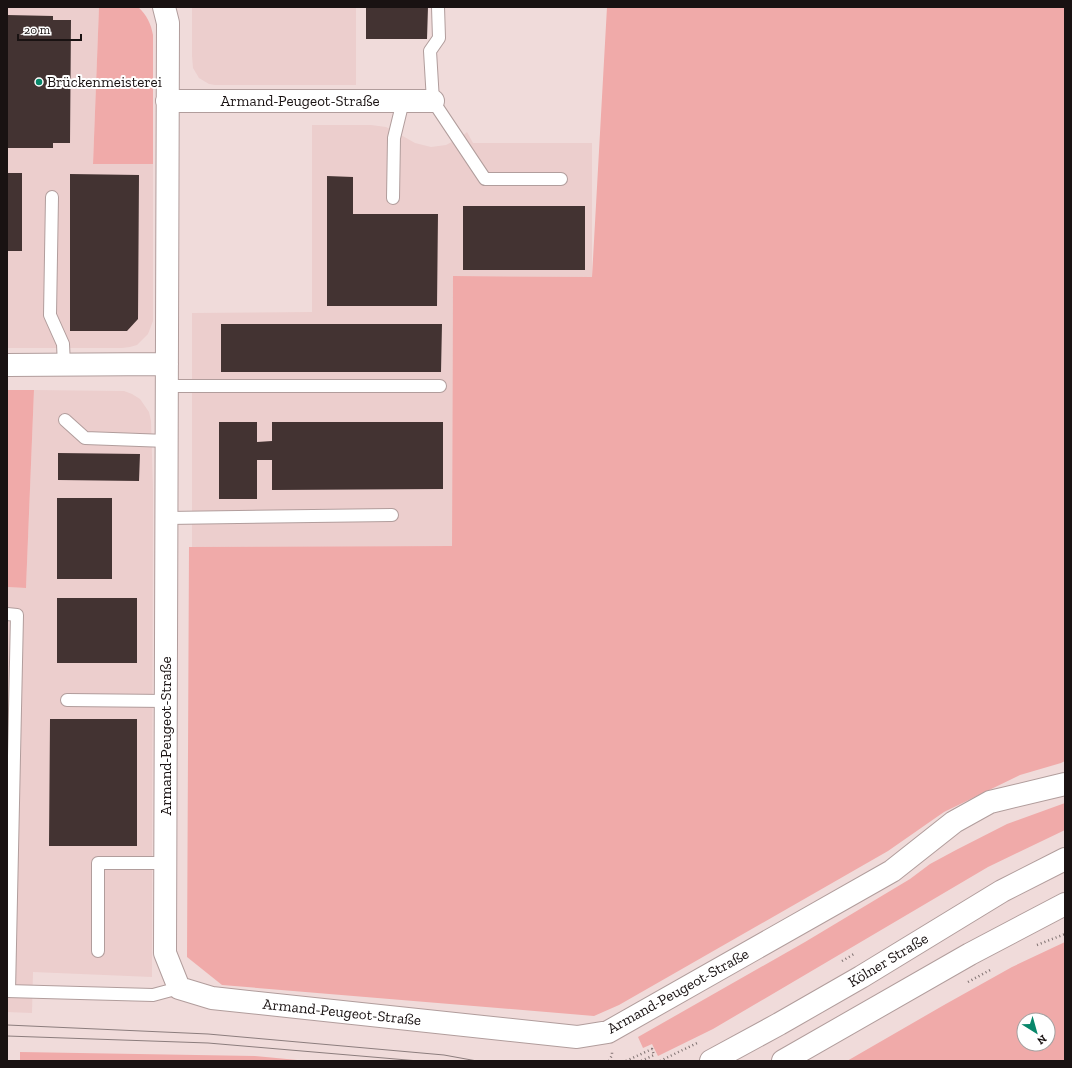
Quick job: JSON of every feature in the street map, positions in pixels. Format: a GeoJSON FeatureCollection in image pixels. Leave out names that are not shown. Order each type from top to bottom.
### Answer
{"type":"FeatureCollection","features":[{"type":"Feature","properties":{"kind":"street","name":"Armand-Peugeot-Straße"},"geometry":{"type":"LineString","coordinates":[[164,7],[168,23],[165,953],[179,988],[212,998],[577,1037],[608,1032],[892,871],[954,822],[990,802],[1065,784]]}},
{"type":"Feature","properties":{"kind":"street","name":"Armand-Peugeot-Straße"},"geometry":{"type":"LineString","coordinates":[[167,100],[433,101]]}},
{"type":"Feature","properties":{"kind":"street"},"geometry":{"type":"LineString","coordinates":[[7,365],[167,364]]}},
{"type":"Feature","properties":{"kind":"street","name":"Kölner Straße"},"geometry":{"type":"LineString","coordinates":[[711,1061],[861,977],[1002,891],[1065,859]]}},
{"type":"Feature","properties":{"kind":"street"},"geometry":{"type":"LineString","coordinates":[[784,1061],[970,954],[1065,904]]}},
{"type":"Feature","properties":{"kind":"lane"},"geometry":{"type":"LineString","coordinates":[[438,7],[439,38],[430,51],[433,101],[485,179],[561,179]]}},
{"type":"Feature","properties":{"kind":"lane"},"geometry":{"type":"LineString","coordinates":[[393,198],[394,138],[403,101]]}},
{"type":"Feature","properties":{"kind":"lane"},"geometry":{"type":"LineString","coordinates":[[52,197],[50,315],[63,344],[64,365]]}},
{"type":"Feature","properties":{"kind":"lane"},"geometry":{"type":"LineString","coordinates":[[167,386],[440,386]]}},
{"type":"Feature","properties":{"kind":"lane"},"geometry":{"type":"LineString","coordinates":[[65,420],[85,438],[167,441]]}},
{"type":"Feature","properties":{"kind":"lane"},"geometry":{"type":"LineString","coordinates":[[166,518],[392,515]]}},
{"type":"Feature","properties":{"kind":"lane"},"geometry":{"type":"LineString","coordinates":[[7,614],[16,615],[8,991],[153,995],[179,988]]}},
{"type":"Feature","properties":{"kind":"lane"},"geometry":{"type":"LineString","coordinates":[[67,700],[166,701]]}},
{"type":"Feature","properties":{"kind":"lane"},"geometry":{"type":"LineString","coordinates":[[98,951],[98,863],[165,863]]}},
{"type":"Feature","properties":{"kind":"path"},"geometry":{"type":"LineString","coordinates":[[1031,948],[1065,934]]}},
{"type":"Feature","properties":{"kind":"path"},"geometry":{"type":"LineString","coordinates":[[838,963],[859,951]]}},
{"type":"Feature","properties":{"kind":"path"},"geometry":{"type":"LineString","coordinates":[[963,985],[997,966]]}},
{"type":"Feature","properties":{"kind":"path"},"geometry":{"type":"LineString","coordinates":[[660,1061],[701,1041]]}},
{"type":"Feature","properties":{"kind":"path"},"geometry":{"type":"LineString","coordinates":[[626,1061],[652,1049],[654,1055],[641,1061]]}},
{"type":"Feature","properties":{"kind":"shaded area"},"geometry":{"type":"Polygon","coordinates":[[[7,7],[99,7],[93,163],[153,164],[153,321],[148,334],[137,345],[122,348],[7,348],[7,7]]]}},
{"type":"Feature","properties":{"kind":"shaded area"},"geometry":{"type":"Polygon","coordinates":[[[99,7],[138,7],[146,16],[151,27],[153,35],[153,164],[93,164],[99,7]]]}},
{"type":"Feature","properties":{"kind":"shaded area"},"geometry":{"type":"Polygon","coordinates":[[[192,7],[356,7],[356,85],[209,84],[199,78],[193,68],[192,7]]]}},
{"type":"Feature","properties":{"kind":"shaded area"},"geometry":{"type":"Polygon","coordinates":[[[607,7],[1065,7],[1065,761],[1020,775],[944,812],[888,851],[619,1005],[594,1016],[222,985],[187,957],[189,547],[452,546],[453,276],[592,277],[607,7]]]}},
{"type":"Feature","properties":{"kind":"shaded area"},"geometry":{"type":"Polygon","coordinates":[[[312,125],[371,125],[386,127],[415,143],[431,147],[446,145],[467,132],[473,143],[592,143],[592,277],[453,276],[452,546],[192,547],[192,313],[312,312],[312,125]]]}},
{"type":"Feature","properties":{"kind":"shaded area"},"geometry":{"type":"Polygon","coordinates":[[[7,390],[34,390],[26,588],[7,587],[7,390]]]}},
{"type":"Feature","properties":{"kind":"shaded area"},"geometry":{"type":"Polygon","coordinates":[[[34,390],[124,391],[140,399],[149,412],[151,421],[153,489],[152,977],[33,972],[32,1013],[7,1012],[7,587],[26,588],[34,390]]]}},
{"type":"Feature","properties":{"kind":"shaded area"},"geometry":{"type":"Polygon","coordinates":[[[1065,803],[1065,830],[988,867],[713,1029],[658,1056],[652,1044],[643,1048],[638,1037],[805,942],[910,879],[930,864],[1007,824],[1065,803]]]}},
{"type":"Feature","properties":{"kind":"shaded area"},"geometry":{"type":"Polygon","coordinates":[[[1065,942],[1065,1061],[847,1061],[1012,967],[1065,942]]]}},
{"type":"Feature","properties":{"kind":"shaded area"},"geometry":{"type":"Polygon","coordinates":[[[20,1052],[255,1056],[308,1061],[20,1061],[20,1052]]]}},
{"type":"Feature","properties":{"kind":"building"},"geometry":{"type":"Polygon","coordinates":[[[366,7],[428,7],[427,39],[366,39],[366,7]]]}},
{"type":"Feature","properties":{"kind":"building","name":"Brückenmeisterei"},"geometry":{"type":"Polygon","coordinates":[[[7,15],[53,16],[53,20],[71,20],[70,143],[53,143],[53,148],[7,148],[7,15]]]}},
{"type":"Feature","properties":{"kind":"building"},"geometry":{"type":"Polygon","coordinates":[[[7,173],[22,173],[22,251],[7,251],[7,173]]]}},
{"type":"Feature","properties":{"kind":"building"},"geometry":{"type":"Polygon","coordinates":[[[70,174],[139,175],[138,319],[127,331],[70,331],[70,174]]]}},
{"type":"Feature","properties":{"kind":"building"},"geometry":{"type":"Polygon","coordinates":[[[327,176],[353,177],[353,214],[438,214],[437,306],[327,306],[327,176]]]}},
{"type":"Feature","properties":{"kind":"building"},"geometry":{"type":"Polygon","coordinates":[[[463,206],[585,206],[585,270],[463,270],[463,206]]]}},
{"type":"Feature","properties":{"kind":"building"},"geometry":{"type":"Polygon","coordinates":[[[221,324],[442,324],[441,372],[221,372],[221,324]]]}},
{"type":"Feature","properties":{"kind":"building"},"geometry":{"type":"Polygon","coordinates":[[[219,422],[257,422],[257,442],[272,441],[272,422],[443,422],[443,489],[272,490],[272,460],[257,460],[257,499],[219,499],[219,422]]]}},
{"type":"Feature","properties":{"kind":"building"},"geometry":{"type":"Polygon","coordinates":[[[58,453],[140,454],[139,481],[58,480],[58,453]]]}},
{"type":"Feature","properties":{"kind":"building"},"geometry":{"type":"Polygon","coordinates":[[[57,498],[112,498],[112,579],[57,579],[57,498]]]}},
{"type":"Feature","properties":{"kind":"building"},"geometry":{"type":"Polygon","coordinates":[[[57,598],[137,598],[137,663],[57,663],[57,598]]]}},
{"type":"Feature","properties":{"kind":"building"},"geometry":{"type":"Polygon","coordinates":[[[50,719],[137,719],[137,846],[49,846],[50,719]]]}},
{"type":"Feature","properties":{"kind":"tram line"},"geometry":{"type":"LineString","coordinates":[[7,1025],[208,1034],[444,1055],[477,1061]]}},
{"type":"Feature","properties":{"kind":"tram line"},"geometry":{"type":"LineString","coordinates":[[7,1036],[208,1043],[419,1061]]}},
{"type":"Feature","properties":{"kind":"place","name":"Brückenmeisterei"},"geometry":{"type":"Point","coordinates":[39,82]}}]}
